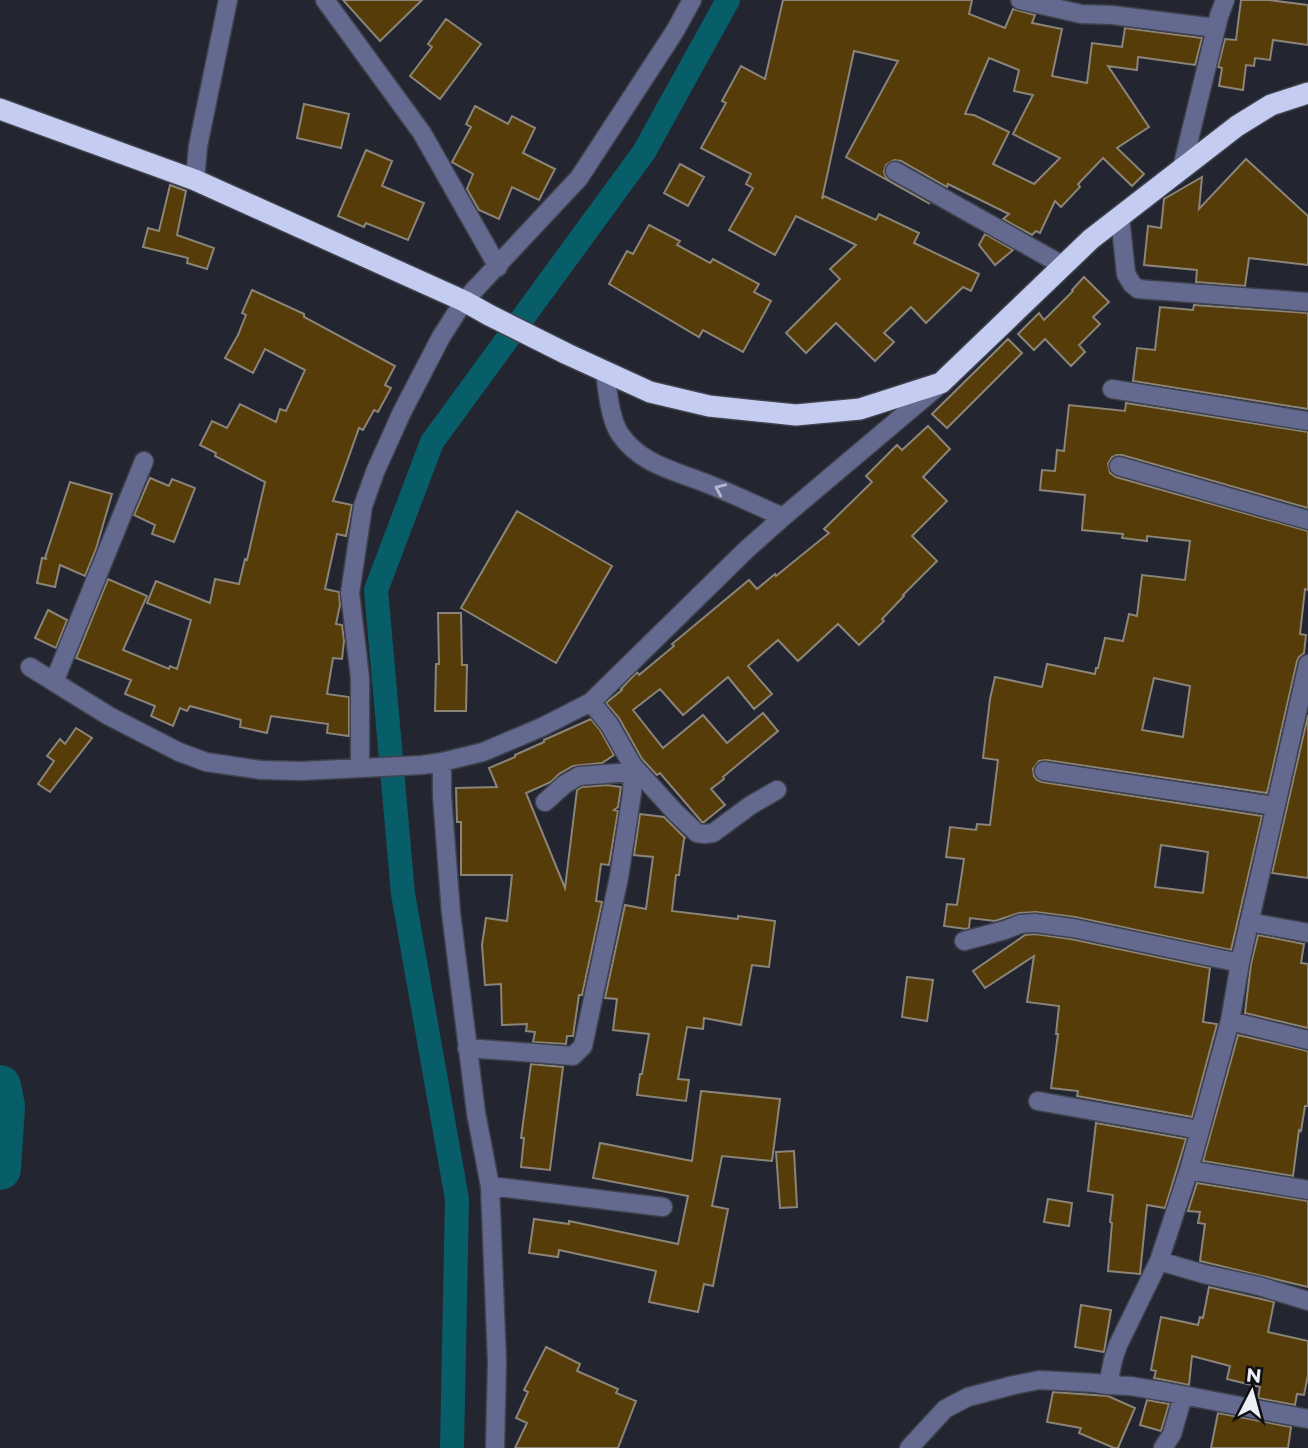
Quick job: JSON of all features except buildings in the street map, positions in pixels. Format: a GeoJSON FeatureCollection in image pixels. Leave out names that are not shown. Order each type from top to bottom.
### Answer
{"type":"FeatureCollection","features":[{"type":"Feature","properties":{"kind":"highway"},"geometry":{"type":"LineString","coordinates":[[0,109],[195,180],[464,301],[567,354],[650,392],[709,406],[796,415],[860,409],[941,383],[1091,239],[1237,126],[1271,105],[1308,93]]}},
{"type":"Feature","properties":{"kind":"street"},"geometry":{"type":"LineString","coordinates":[[195,180],[198,146],[228,0]]}},
{"type":"Feature","properties":{"kind":"street"},"geometry":{"type":"LineString","coordinates":[[325,0],[422,133],[498,267]]}},
{"type":"Feature","properties":{"kind":"street"},"geometry":{"type":"LineString","coordinates":[[366,768],[360,678],[350,593],[363,506],[375,472],[441,337],[464,301],[579,178],[675,31],[692,0]]}},
{"type":"Feature","properties":{"kind":"street"},"geometry":{"type":"LineString","coordinates":[[1020,0],[1081,14],[1112,15],[1216,28]]}},
{"type":"Feature","properties":{"kind":"street"},"geometry":{"type":"LineString","coordinates":[[1182,168],[1225,0]]}},
{"type":"Feature","properties":{"kind":"street"},"geometry":{"type":"LineString","coordinates":[[895,171],[1064,266]]}},
{"type":"Feature","properties":{"kind":"street"},"geometry":{"type":"LineString","coordinates":[[1120,217],[1126,274],[1138,289],[1308,302]]}},
{"type":"Feature","properties":{"kind":"street"},"geometry":{"type":"LineString","coordinates":[[605,371],[609,401],[619,433],[638,454],[655,465],[709,484],[783,517]]}},
{"type":"Feature","properties":{"kind":"street"},"geometry":{"type":"LineString","coordinates":[[30,667],[109,716],[179,752],[206,762],[261,770],[301,771],[422,765],[483,752],[592,702],[745,551],[941,383]]}},
{"type":"Feature","properties":{"kind":"street"},"geometry":{"type":"LineString","coordinates":[[1112,389],[1308,421]]}},
{"type":"Feature","properties":{"kind":"street"},"geometry":{"type":"LineString","coordinates":[[54,682],[144,461]]}},
{"type":"Feature","properties":{"kind":"street"},"geometry":{"type":"LineString","coordinates":[[1119,466],[1308,520]]}},
{"type":"Feature","properties":{"kind":"street"},"geometry":{"type":"LineString","coordinates":[[1108,1385],[1118,1345],[1159,1261],[1189,1170],[1230,1021],[1240,963],[1308,664]]}},
{"type":"Feature","properties":{"kind":"street"},"geometry":{"type":"LineString","coordinates":[[592,702],[608,724],[633,769],[697,833],[713,833],[778,790]]}},
{"type":"Feature","properties":{"kind":"street"},"geometry":{"type":"LineString","coordinates":[[442,762],[451,913],[476,1113],[490,1186],[497,1362],[495,1448]]}},
{"type":"Feature","properties":{"kind":"street"},"geometry":{"type":"LineString","coordinates":[[545,802],[565,784],[579,776],[633,769]]}},
{"type":"Feature","properties":{"kind":"street"},"geometry":{"type":"LineString","coordinates":[[467,1048],[573,1056],[583,1046],[619,877],[633,769]]}},
{"type":"Feature","properties":{"kind":"street"},"geometry":{"type":"LineString","coordinates":[[1044,771],[1275,806]]}},
{"type":"Feature","properties":{"kind":"street"},"geometry":{"type":"LineString","coordinates":[[1249,922],[1308,933]]}},
{"type":"Feature","properties":{"kind":"street"},"geometry":{"type":"LineString","coordinates":[[964,941],[1020,924],[1035,923],[1073,928],[1240,963]]}},
{"type":"Feature","properties":{"kind":"street"},"geometry":{"type":"LineString","coordinates":[[1230,1021],[1308,1040]]}},
{"type":"Feature","properties":{"kind":"street"},"geometry":{"type":"LineString","coordinates":[[1038,1101],[1200,1130]]}},
{"type":"Feature","properties":{"kind":"street"},"geometry":{"type":"LineString","coordinates":[[1189,1170],[1308,1190]]}},
{"type":"Feature","properties":{"kind":"street"},"geometry":{"type":"LineString","coordinates":[[490,1186],[663,1207]]}},
{"type":"Feature","properties":{"kind":"street"},"geometry":{"type":"LineString","coordinates":[[1159,1261],[1308,1301]]}},
{"type":"Feature","properties":{"kind":"street"},"geometry":{"type":"LineString","coordinates":[[909,1448],[945,1409],[968,1398],[1039,1380],[1130,1386],[1308,1419]]}},
{"type":"Feature","properties":{"kind":"street"},"geometry":{"type":"LineString","coordinates":[[1163,1448],[1172,1434],[1183,1396]]}},
{"type":"Feature","properties":{"kind":"waterway"},"geometry":{"type":"LineString","coordinates":[[452,1448],[457,1199],[403,894],[376,590],[432,442],[644,152],[728,0]]}},
{"type":"Feature","properties":{"kind":"waterway"},"geometry":{"type":"LineString","coordinates":[[0,1086],[4,1106],[0,1169]]}}]}
